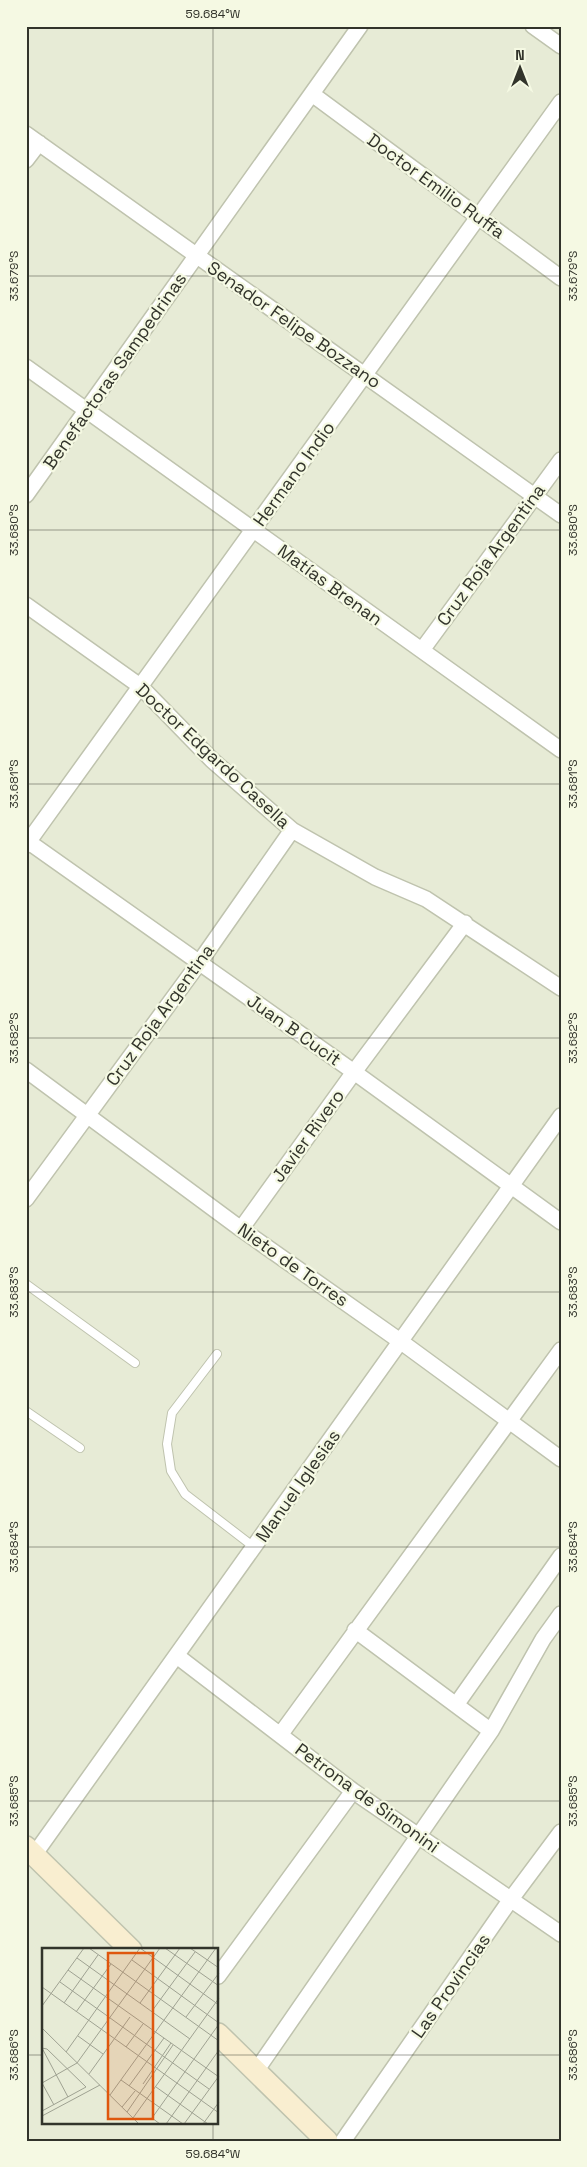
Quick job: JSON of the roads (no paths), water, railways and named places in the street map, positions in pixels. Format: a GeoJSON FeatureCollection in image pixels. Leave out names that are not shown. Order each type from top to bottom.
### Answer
{"type":"FeatureCollection","features":[{"type":"Feature","properties":{"kind":"main road"},"geometry":{"type":"LineString","coordinates":[[30,1851],[129,1948]]}},
{"type":"Feature","properties":{"kind":"main road"},"geometry":{"type":"LineString","coordinates":[[219,2035],[327,2141]]}},
{"type":"Feature","properties":{"kind":"street","name":"Benefactoras Sampedrinas"},"geometry":{"type":"LineString","coordinates":[[26,495],[360,26]]}},
{"type":"Feature","properties":{"kind":"street"},"geometry":{"type":"LineString","coordinates":[[533,26],[561,46]]}},
{"type":"Feature","properties":{"kind":"street","name":"Doctor Emilio Ruffa"},"geometry":{"type":"LineString","coordinates":[[312,94],[561,278]]}},
{"type":"Feature","properties":{"kind":"street","name":"Hermano Indio"},"geometry":{"type":"LineString","coordinates":[[27,842],[254,530],[561,102]]}},
{"type":"Feature","properties":{"kind":"street"},"geometry":{"type":"LineString","coordinates":[[26,160],[32,138]]}},
{"type":"Feature","properties":{"kind":"street","name":"Senador Felipe Bozzano"},"geometry":{"type":"LineString","coordinates":[[32,138],[561,515]]}},
{"type":"Feature","properties":{"kind":"street","name":"Matías Brenan"},"geometry":{"type":"LineString","coordinates":[[26,367],[561,750]]}},
{"type":"Feature","properties":{"kind":"street","name":"Cruz Roja Argentina"},"geometry":{"type":"LineString","coordinates":[[422,650],[561,460]]}},
{"type":"Feature","properties":{"kind":"street","name":"Doctor Edgardo Casella"},"geometry":{"type":"LineString","coordinates":[[26,605],[140,686],[212,760],[292,830],[375,877],[426,899],[561,988]]}},
{"type":"Feature","properties":{"kind":"street","name":"Cruz Roja Argentina"},"geometry":{"type":"LineString","coordinates":[[26,1199],[199,963],[292,830]]}},
{"type":"Feature","properties":{"kind":"street","name":"Juan B Cucit"},"geometry":{"type":"LineString","coordinates":[[27,842],[354,1072],[561,1222]]}},
{"type":"Feature","properties":{"kind":"street","name":"Javier Rivero"},"geometry":{"type":"LineString","coordinates":[[241,1229],[354,1072],[465,923]]}},
{"type":"Feature","properties":{"kind":"street","name":"Nieto de Torres"},"geometry":{"type":"LineString","coordinates":[[26,1070],[241,1229],[400,1341],[561,1459]]}},
{"type":"Feature","properties":{"kind":"street","name":"Manuel Iglesias"},"geometry":{"type":"LineString","coordinates":[[30,1851],[177,1656],[561,1116]]}},
{"type":"Feature","properties":{"kind":"street"},"geometry":{"type":"LineString","coordinates":[[280,1735],[561,1350]]}},
{"type":"Feature","properties":{"kind":"street"},"geometry":{"type":"LineString","coordinates":[[456,1705],[561,1556]]}},
{"type":"Feature","properties":{"kind":"street"},"geometry":{"type":"LineString","coordinates":[[256,2071],[491,1731],[543,1639],[561,1614]]}},
{"type":"Feature","properties":{"kind":"street"},"geometry":{"type":"LineString","coordinates":[[355,1630],[491,1731]]}},
{"type":"Feature","properties":{"kind":"street","name":"Petrona de Simonini"},"geometry":{"type":"LineString","coordinates":[[177,1656],[353,1791],[561,1934]]}},
{"type":"Feature","properties":{"kind":"street"},"geometry":{"type":"LineString","coordinates":[[219,1975],[353,1791]]}},
{"type":"Feature","properties":{"kind":"street","name":"Las Provincias"},"geometry":{"type":"LineString","coordinates":[[344,2141],[511,1899],[561,1832]]}},
{"type":"Feature","properties":{"kind":"lane"},"geometry":{"type":"LineString","coordinates":[[26,1284],[135,1363]]}},
{"type":"Feature","properties":{"kind":"lane"},"geometry":{"type":"LineString","coordinates":[[216,1354],[172,1414],[167,1444],[171,1471],[185,1494],[254,1547]]}},
{"type":"Feature","properties":{"kind":"lane"},"geometry":{"type":"LineString","coordinates":[[26,1411],[80,1448]]}}]}
